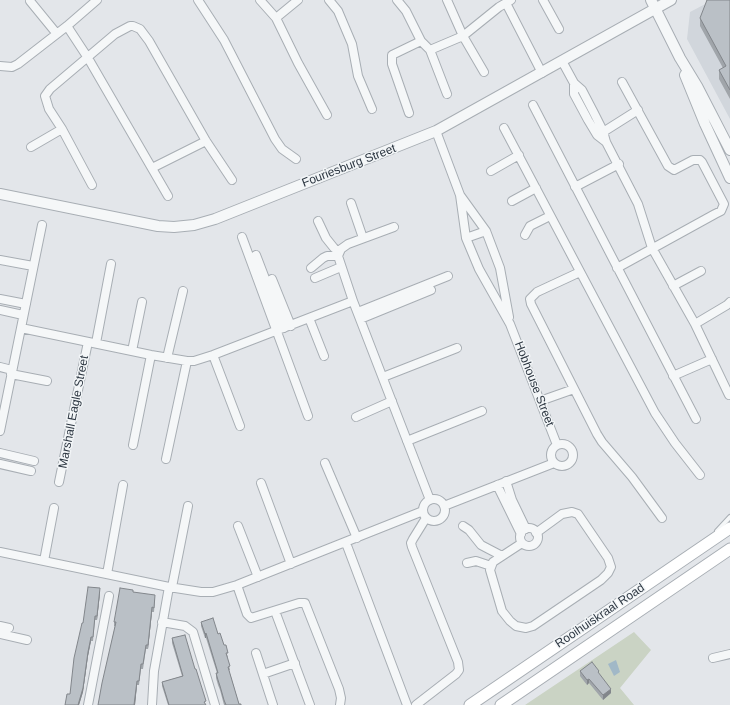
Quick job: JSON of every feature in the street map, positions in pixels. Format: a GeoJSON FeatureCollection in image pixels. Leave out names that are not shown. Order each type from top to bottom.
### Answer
{"type":"FeatureCollection","features":[{"type":"Feature","properties":{"kind":"main road","name":"Rooihuiskraal Road"},"geometry":{"type":"LineString","coordinates":[[470,705],[730,528]]}},
{"type":"Feature","properties":{"kind":"main road","name":"Rooihuiskraal Road"},"geometry":{"type":"LineString","coordinates":[[502,705],[730,549]]}},
{"type":"Feature","properties":{"kind":"street"},"geometry":{"type":"LineString","coordinates":[[83,0],[89,7]]}},
{"type":"Feature","properties":{"kind":"street"},"geometry":{"type":"LineString","coordinates":[[0,66],[15,66],[67,26],[97,0]]}},
{"type":"Feature","properties":{"kind":"street"},"geometry":{"type":"LineString","coordinates":[[198,0],[224,40],[275,139],[282,149],[296,159]]}},
{"type":"Feature","properties":{"kind":"street"},"geometry":{"type":"LineString","coordinates":[[260,0],[276,18],[298,63],[327,114]]}},
{"type":"Feature","properties":{"kind":"street"},"geometry":{"type":"LineString","coordinates":[[276,18],[298,0]]}},
{"type":"Feature","properties":{"kind":"street"},"geometry":{"type":"LineString","coordinates":[[329,0],[338,11],[352,44],[357,72],[372,109]]}},
{"type":"Feature","properties":{"kind":"street"},"geometry":{"type":"LineString","coordinates":[[397,0],[406,11],[421,40],[430,50],[447,94]]}},
{"type":"Feature","properties":{"kind":"street"},"geometry":{"type":"LineString","coordinates":[[447,0],[463,36],[484,72]]}},
{"type":"Feature","properties":{"kind":"street"},"geometry":{"type":"LineString","coordinates":[[543,0],[559,29]]}},
{"type":"Feature","properties":{"kind":"street","name":"Fouriesburg Street"},"geometry":{"type":"LineString","coordinates":[[0,194],[158,226],[174,227],[194,225],[222,216],[436,131],[542,73],[654,4],[672,0]]}},
{"type":"Feature","properties":{"kind":"street"},"geometry":{"type":"LineString","coordinates":[[30,1],[57,34]]}},
{"type":"Feature","properties":{"kind":"street"},"geometry":{"type":"LineString","coordinates":[[430,50],[463,36],[502,2],[542,73]]}},
{"type":"Feature","properties":{"kind":"street"},"geometry":{"type":"LineString","coordinates":[[654,4],[680,58],[697,86],[730,150]]}},
{"type":"Feature","properties":{"kind":"street"},"geometry":{"type":"LineString","coordinates":[[67,26],[88,58],[168,196]]}},
{"type":"Feature","properties":{"kind":"street"},"geometry":{"type":"LineString","coordinates":[[92,186],[48,106],[46,94],[115,34],[125,28],[133,26],[140,29],[149,41],[206,141],[232,180]]}},
{"type":"Feature","properties":{"kind":"street"},"geometry":{"type":"LineString","coordinates":[[409,113],[392,64],[392,57],[397,52],[421,40]]}},
{"type":"Feature","properties":{"kind":"street"},"geometry":{"type":"LineString","coordinates":[[680,58],[691,93],[730,178]]}},
{"type":"Feature","properties":{"kind":"street"},"geometry":{"type":"LineString","coordinates":[[562,61],[574,83],[582,90],[590,104],[600,133]]}},
{"type":"Feature","properties":{"kind":"street"},"geometry":{"type":"LineString","coordinates":[[617,268],[721,211],[724,204],[700,160],[693,160],[674,170],[668,166],[622,82]]}},
{"type":"Feature","properties":{"kind":"street"},"geometry":{"type":"LineString","coordinates":[[574,83],[574,94],[581,108],[600,133],[619,164],[638,204],[652,248],[694,324],[729,395]]}},
{"type":"Feature","properties":{"kind":"street"},"geometry":{"type":"LineString","coordinates":[[581,108],[590,104]]}},
{"type":"Feature","properties":{"kind":"street"},"geometry":{"type":"LineString","coordinates":[[533,105],[696,419]]}},
{"type":"Feature","properties":{"kind":"street"},"geometry":{"type":"LineString","coordinates":[[600,133],[638,110]]}},
{"type":"Feature","properties":{"kind":"street"},"geometry":{"type":"LineString","coordinates":[[504,128],[655,413],[671,438],[700,475]]}},
{"type":"Feature","properties":{"kind":"street"},"geometry":{"type":"LineString","coordinates":[[31,147],[62,129]]}},
{"type":"Feature","properties":{"kind":"street","name":"Hobhouse Street"},"geometry":{"type":"LineString","coordinates":[[436,131],[460,195],[466,238],[479,269],[510,324],[557,445]]}},
{"type":"Feature","properties":{"kind":"street"},"geometry":{"type":"LineString","coordinates":[[152,168],[206,141]]}},
{"type":"Feature","properties":{"kind":"street"},"geometry":{"type":"LineString","coordinates":[[491,171],[518,155]]}},
{"type":"Feature","properties":{"kind":"street"},"geometry":{"type":"LineString","coordinates":[[575,187],[619,164]]}},
{"type":"Feature","properties":{"kind":"street"},"geometry":{"type":"LineString","coordinates":[[512,200],[536,188]]}},
{"type":"Feature","properties":{"kind":"street","name":"Hobhouse Street"},"geometry":{"type":"LineString","coordinates":[[460,195],[486,231],[500,268],[510,324]]}},
{"type":"Feature","properties":{"kind":"street"},"geometry":{"type":"LineString","coordinates":[[351,203],[363,238]]}},
{"type":"Feature","properties":{"kind":"street"},"geometry":{"type":"LineString","coordinates":[[525,235],[530,226],[550,216]]}},
{"type":"Feature","properties":{"kind":"street"},"geometry":{"type":"LineString","coordinates":[[318,222],[326,238],[338,254],[353,301],[430,500]]}},
{"type":"Feature","properties":{"kind":"street"},"geometry":{"type":"LineString","coordinates":[[0,431],[42,225]]}},
{"type":"Feature","properties":{"kind":"street"},"geometry":{"type":"LineString","coordinates":[[311,268],[323,258],[338,254],[341,249],[348,244],[394,227]]}},
{"type":"Feature","properties":{"kind":"street"},"geometry":{"type":"LineString","coordinates":[[466,238],[486,231]]}},
{"type":"Feature","properties":{"kind":"street"},"geometry":{"type":"LineString","coordinates":[[242,237],[284,328]]}},
{"type":"Feature","properties":{"kind":"street"},"geometry":{"type":"LineString","coordinates":[[256,255],[284,328]]}},
{"type":"Feature","properties":{"kind":"street"},"geometry":{"type":"LineString","coordinates":[[0,260],[33,266]]}},
{"type":"Feature","properties":{"kind":"street","name":"Marshall Eagle Street"},"geometry":{"type":"LineString","coordinates":[[59,482],[111,264]]}},
{"type":"Feature","properties":{"kind":"street"},"geometry":{"type":"LineString","coordinates":[[315,278],[341,267]]}},
{"type":"Feature","properties":{"kind":"street"},"geometry":{"type":"LineString","coordinates":[[673,286],[701,271]]}},
{"type":"Feature","properties":{"kind":"street"},"geometry":{"type":"LineString","coordinates":[[580,272],[537,292],[530,299],[531,304],[602,442],[632,477],[662,518]]}},
{"type":"Feature","properties":{"kind":"street"},"geometry":{"type":"LineString","coordinates":[[359,315],[448,276]]}},
{"type":"Feature","properties":{"kind":"street"},"geometry":{"type":"LineString","coordinates":[[272,279],[308,416]]}},
{"type":"Feature","properties":{"kind":"street"},"geometry":{"type":"LineString","coordinates":[[359,315],[431,290]]}},
{"type":"Feature","properties":{"kind":"street"},"geometry":{"type":"LineString","coordinates":[[167,358],[183,291]]}},
{"type":"Feature","properties":{"kind":"street"},"geometry":{"type":"LineString","coordinates":[[0,299],[26,304]]}},
{"type":"Feature","properties":{"kind":"street","name":"Marshall Eagle Street"},"geometry":{"type":"LineString","coordinates":[[21,328],[187,362],[213,355],[353,301]]}},
{"type":"Feature","properties":{"kind":"street"},"geometry":{"type":"LineString","coordinates":[[132,351],[142,302]]}},
{"type":"Feature","properties":{"kind":"street"},"geometry":{"type":"LineString","coordinates":[[694,324],[730,302]]}},
{"type":"Feature","properties":{"kind":"street"},"geometry":{"type":"LineString","coordinates":[[0,310],[23,315]]}},
{"type":"Feature","properties":{"kind":"street"},"geometry":{"type":"LineString","coordinates":[[309,318],[324,356]]}},
{"type":"Feature","properties":{"kind":"street"},"geometry":{"type":"LineString","coordinates":[[383,377],[457,348]]}},
{"type":"Feature","properties":{"kind":"street"},"geometry":{"type":"LineString","coordinates":[[133,445],[151,355]]}},
{"type":"Feature","properties":{"kind":"street"},"geometry":{"type":"LineString","coordinates":[[213,355],[240,426]]}},
{"type":"Feature","properties":{"kind":"street"},"geometry":{"type":"LineString","coordinates":[[673,376],[712,359]]}},
{"type":"Feature","properties":{"kind":"street"},"geometry":{"type":"LineString","coordinates":[[166,459],[187,362]]}},
{"type":"Feature","properties":{"kind":"street"},"geometry":{"type":"LineString","coordinates":[[0,368],[47,381]]}},
{"type":"Feature","properties":{"kind":"street"},"geometry":{"type":"LineString","coordinates":[[540,401],[574,389]]}},
{"type":"Feature","properties":{"kind":"street"},"geometry":{"type":"LineString","coordinates":[[356,417],[392,401]]}},
{"type":"Feature","properties":{"kind":"street"},"geometry":{"type":"LineString","coordinates":[[407,441],[482,411]]}},
{"type":"Feature","properties":{"kind":"street"},"geometry":{"type":"LineString","coordinates":[[565,444],[570,446],[574,457],[572,462],[565,467],[558,466],[554,463],[551,454],[554,447],[565,444]]}},
{"type":"Feature","properties":{"kind":"street"},"geometry":{"type":"LineString","coordinates":[[0,453],[34,461]]}},
{"type":"Feature","properties":{"kind":"street"},"geometry":{"type":"LineString","coordinates":[[325,463],[357,538]]}},
{"type":"Feature","properties":{"kind":"street"},"geometry":{"type":"LineString","coordinates":[[444,506],[554,463]]}},
{"type":"Feature","properties":{"kind":"street"},"geometry":{"type":"LineString","coordinates":[[0,464],[31,471]]}},
{"type":"Feature","properties":{"kind":"street"},"geometry":{"type":"LineString","coordinates":[[506,481],[523,531],[520,537],[522,543],[527,546],[534,545],[537,540],[536,533]]}},
{"type":"Feature","properties":{"kind":"street"},"geometry":{"type":"LineString","coordinates":[[261,483],[291,564]]}},
{"type":"Feature","properties":{"kind":"street"},"geometry":{"type":"LineString","coordinates":[[106,574],[123,485]]}},
{"type":"Feature","properties":{"kind":"street"},"geometry":{"type":"LineString","coordinates":[[497,485],[523,531]]}},
{"type":"Feature","properties":{"kind":"street"},"geometry":{"type":"LineString","coordinates":[[416,705],[456,674],[459,670],[458,662],[411,543],[425,515],[424,505],[433,499],[440,501],[444,506],[445,513],[440,520],[433,522],[425,515]]}},
{"type":"Feature","properties":{"kind":"street"},"geometry":{"type":"LineString","coordinates":[[152,705],[154,671],[162,622],[188,506]]}},
{"type":"Feature","properties":{"kind":"street"},"geometry":{"type":"LineString","coordinates":[[44,561],[54,508]]}},
{"type":"Feature","properties":{"kind":"street"},"geometry":{"type":"LineString","coordinates":[[522,543],[493,562],[490,574],[502,611],[513,623],[526,628],[533,626],[608,574],[610,567],[608,558],[578,514],[572,512],[562,514],[536,533]]}},
{"type":"Feature","properties":{"kind":"street"},"geometry":{"type":"LineString","coordinates":[[0,552],[171,587],[201,592],[213,592],[237,586],[357,538],[425,515]]}},
{"type":"Feature","properties":{"kind":"street"},"geometry":{"type":"LineString","coordinates":[[238,526],[258,577]]}},
{"type":"Feature","properties":{"kind":"street"},"geometry":{"type":"LineString","coordinates":[[463,526],[469,530],[481,545],[502,556]]}},
{"type":"Feature","properties":{"kind":"street"},"geometry":{"type":"LineString","coordinates":[[523,531],[533,530],[536,533]]}},
{"type":"Feature","properties":{"kind":"street"},"geometry":{"type":"LineString","coordinates":[[346,543],[407,705]]}},
{"type":"Feature","properties":{"kind":"street"},"geometry":{"type":"LineString","coordinates":[[467,563],[476,561],[491,566]]}},
{"type":"Feature","properties":{"kind":"street"},"geometry":{"type":"LineString","coordinates":[[237,586],[249,617],[254,618],[299,603],[307,606],[339,689],[341,698],[340,705]]}},
{"type":"Feature","properties":{"kind":"street"},"geometry":{"type":"LineString","coordinates":[[88,705],[109,596]]}},
{"type":"Feature","properties":{"kind":"street"},"geometry":{"type":"LineString","coordinates":[[275,611],[310,705]]}},
{"type":"Feature","properties":{"kind":"street"},"geometry":{"type":"LineString","coordinates":[[162,622],[185,626],[193,632],[215,705]]}},
{"type":"Feature","properties":{"kind":"street"},"geometry":{"type":"LineString","coordinates":[[0,626],[9,628]]}},
{"type":"Feature","properties":{"kind":"street"},"geometry":{"type":"LineString","coordinates":[[0,634],[27,640]]}},
{"type":"Feature","properties":{"kind":"street"},"geometry":{"type":"LineString","coordinates":[[256,653],[273,705]]}},
{"type":"Feature","properties":{"kind":"street"},"geometry":{"type":"LineString","coordinates":[[713,658],[730,654]]}},
{"type":"Feature","properties":{"kind":"street"},"geometry":{"type":"LineString","coordinates":[[263,674],[295,663]]}},
{"type":"Feature","properties":{"kind":"lane"},"geometry":{"type":"LineString","coordinates":[[705,545],[730,518]]}},
{"type":"Feature","properties":{"kind":"shaded area"},"geometry":{"type":"Polygon","coordinates":[[[713,0],[730,0],[730,119],[687,39],[690,12],[713,0]]]}},
{"type":"Feature","properties":{"kind":"green space"},"geometry":{"type":"Polygon","coordinates":[[[634,632],[651,650],[620,688],[634,705],[525,705],[634,632]]]}},
{"type":"Feature","properties":{"kind":"water"},"geometry":{"type":"Polygon","coordinates":[[[616,660],[620,672],[614,676],[608,664],[616,660]]]}},
{"type":"Feature","properties":{"kind":"building"},"geometry":{"type":"Polygon","coordinates":[[[707,0],[730,0],[730,90],[719,70],[726,66],[700,18],[707,0]]]}},
{"type":"Feature","properties":{"kind":"building"},"geometry":{"type":"Polygon","coordinates":[[[88,587],[100,588],[93,637],[91,637],[83,688],[78,705],[65,705],[67,694],[70,694],[74,658],[83,623],[88,587]]]}},
{"type":"Feature","properties":{"kind":"building"},"geometry":{"type":"Polygon","coordinates":[[[120,588],[133,590],[133,592],[155,595],[154,608],[152,607],[148,645],[146,645],[143,664],[141,664],[139,681],[137,681],[134,705],[98,705],[116,622],[114,622],[120,588]]]}},
{"type":"Feature","properties":{"kind":"building"},"geometry":{"type":"Polygon","coordinates":[[[213,618],[218,634],[220,633],[224,645],[226,645],[228,653],[226,653],[230,666],[228,667],[239,704],[241,705],[226,705],[224,700],[216,673],[218,673],[206,633],[205,634],[201,622],[213,618]]]}},
{"type":"Feature","properties":{"kind":"building"},"geometry":{"type":"Polygon","coordinates":[[[185,635],[206,705],[169,705],[162,682],[183,676],[172,638],[185,635]]]}},
{"type":"Feature","properties":{"kind":"building"},"geometry":{"type":"Polygon","coordinates":[[[592,662],[611,689],[603,695],[580,671],[592,662]]]}}]}
